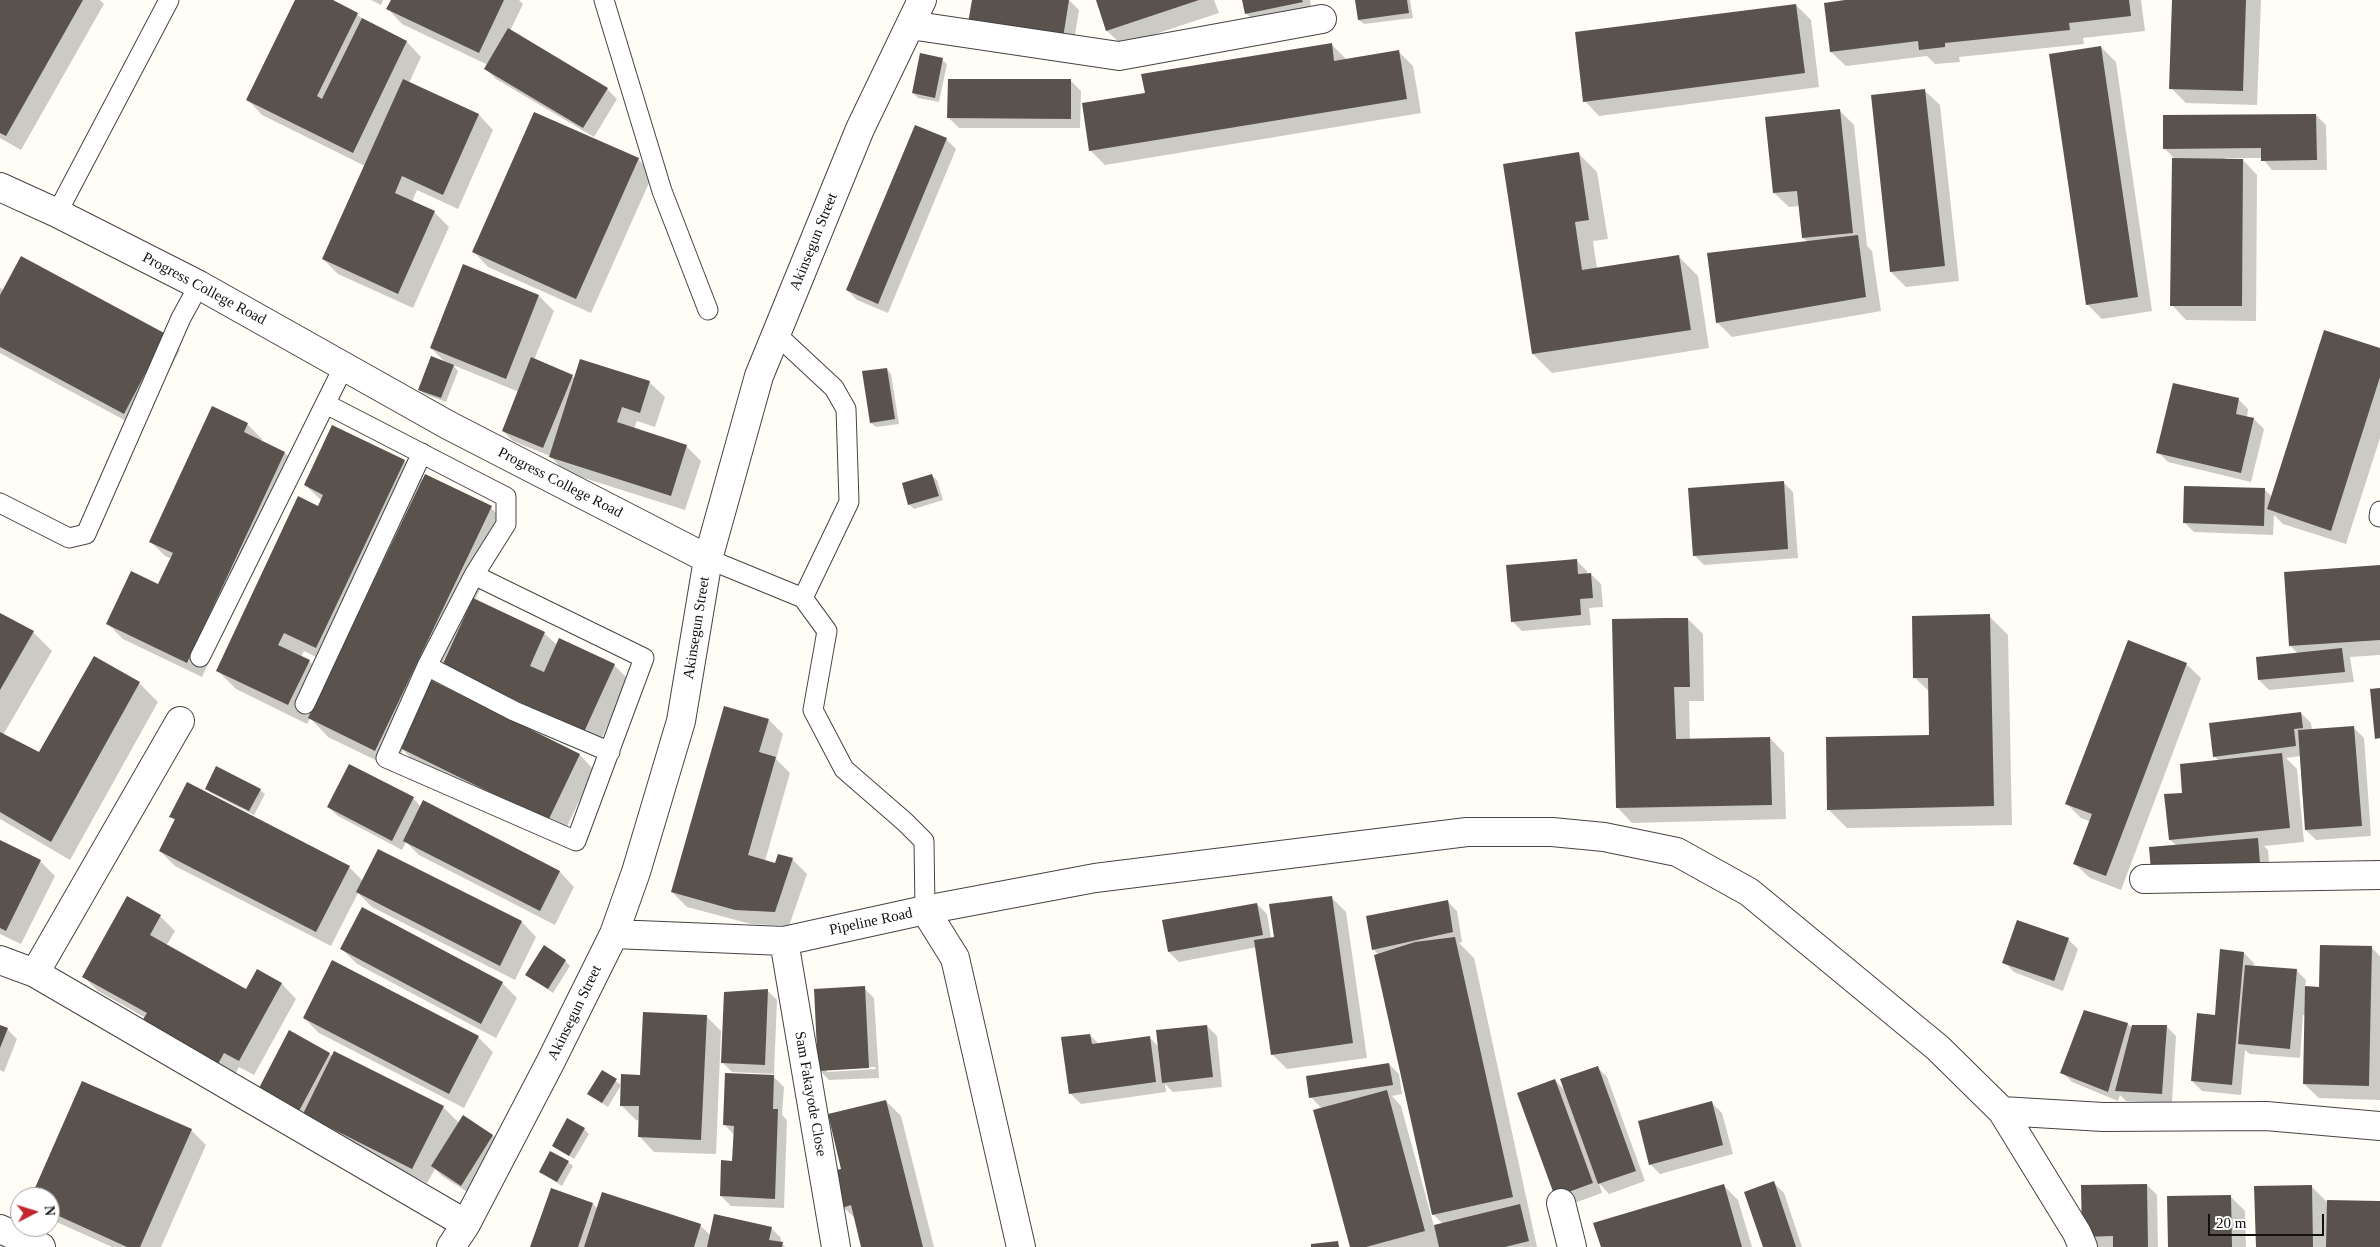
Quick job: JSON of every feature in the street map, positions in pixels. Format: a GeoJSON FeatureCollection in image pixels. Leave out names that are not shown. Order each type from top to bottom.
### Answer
{"type":"FeatureCollection","features":[{"type":"Feature","properties":{"kind":"street","name":"Akinsegun Street"},"geometry":{"type":"LineString","coordinates":[[451,1247],[466,1224],[551,1062],[614,934],[636,872],[682,721],[708,560],[759,376],[860,129],[922,0]]}},
{"type":"Feature","properties":{"kind":"street"},"geometry":{"type":"LineString","coordinates":[[910,25],[1119,56],[1322,19]]}},
{"type":"Feature","properties":{"kind":"street","name":"Progress College Road"},"geometry":{"type":"LineString","coordinates":[[0,187],[58,213],[199,285],[515,461],[708,560]]}},
{"type":"Feature","properties":{"kind":"street"},"geometry":{"type":"LineString","coordinates":[[35,973],[180,721]]}},
{"type":"Feature","properties":{"kind":"street"},"geometry":{"type":"LineString","coordinates":[[925,910],[1095,878],[1467,832],[1552,832],[1604,837],[1677,852],[1749,892],[1938,1048],[2002,1111],[2077,1233],[2083,1247]]}},
{"type":"Feature","properties":{"kind":"street"},"geometry":{"type":"LineString","coordinates":[[2144,879],[2380,875]]}},
{"type":"Feature","properties":{"kind":"street","name":"Pipeline Road"},"geometry":{"type":"LineString","coordinates":[[614,934],[784,941],[925,910],[955,958],[1021,1247]]}},
{"type":"Feature","properties":{"kind":"street","name":"Sam Fakayode Close"},"geometry":{"type":"LineString","coordinates":[[784,941],[836,1247]]}},
{"type":"Feature","properties":{"kind":"street"},"geometry":{"type":"LineString","coordinates":[[0,960],[35,973],[466,1224]]}},
{"type":"Feature","properties":{"kind":"street"},"geometry":{"type":"LineString","coordinates":[[2002,1111],[2103,1117],[2266,1116],[2380,1126]]}},
{"type":"Feature","properties":{"kind":"street"},"geometry":{"type":"LineString","coordinates":[[1561,1203],[1572,1247]]}},
{"type":"Feature","properties":{"kind":"street"},"geometry":{"type":"LineString","coordinates":[[0,1229],[41,1247]]}},
{"type":"Feature","properties":{"kind":"lane"},"geometry":{"type":"LineString","coordinates":[[58,213],[169,0]]}},
{"type":"Feature","properties":{"kind":"lane"},"geometry":{"type":"LineString","coordinates":[[604,0],[662,191],[708,310]]}},
{"type":"Feature","properties":{"kind":"lane"},"geometry":{"type":"LineString","coordinates":[[0,503],[69,538],[86,534],[181,318],[199,285]]}},
{"type":"Feature","properties":{"kind":"lane"},"geometry":{"type":"LineString","coordinates":[[776,334],[834,388],[846,409],[849,502],[803,598],[826,631],[813,710],[844,769],[924,841],[925,910]]}},
{"type":"Feature","properties":{"kind":"lane"},"geometry":{"type":"LineString","coordinates":[[200,657],[344,366]]}},
{"type":"Feature","properties":{"kind":"lane"},"geometry":{"type":"LineString","coordinates":[[326,404],[506,498],[506,524],[474,576],[427,666],[386,758],[576,841],[644,658],[474,576]]}},
{"type":"Feature","properties":{"kind":"lane"},"geometry":{"type":"LineString","coordinates":[[305,704],[422,453]]}},
{"type":"Feature","properties":{"kind":"lane","name":"Progress College Road"},"geometry":{"type":"LineString","coordinates":[[708,560],[803,598]]}},
{"type":"Feature","properties":{"kind":"lane"},"geometry":{"type":"LineString","coordinates":[[427,666],[514,711],[610,752]]}},
{"type":"Feature","properties":{"kind":"building"},"geometry":{"type":"Polygon","coordinates":[[[0,0],[83,0],[6,136],[0,133],[0,0]]]}},
{"type":"Feature","properties":{"kind":"building"},"geometry":{"type":"Polygon","coordinates":[[[295,0],[333,0],[358,13],[317,96],[322,99],[362,18],[407,41],[353,153],[246,100],[295,0]]]}},
{"type":"Feature","properties":{"kind":"building"},"geometry":{"type":"Polygon","coordinates":[[[391,0],[504,0],[479,53],[386,9],[391,0]]]}},
{"type":"Feature","properties":{"kind":"building"},"geometry":{"type":"Polygon","coordinates":[[[972,0],[1069,0],[1063,38],[968,23],[972,0]]]}},
{"type":"Feature","properties":{"kind":"building"},"geometry":{"type":"Polygon","coordinates":[[[1096,0],[1199,0],[1106,31],[1096,0]]]}},
{"type":"Feature","properties":{"kind":"building"},"geometry":{"type":"Polygon","coordinates":[[[1242,0],[1302,0],[1303,2],[1245,14],[1242,0]]]}},
{"type":"Feature","properties":{"kind":"building"},"geometry":{"type":"Polygon","coordinates":[[[1355,0],[1407,0],[1409,13],[1358,20],[1355,0]]]}},
{"type":"Feature","properties":{"kind":"building"},"geometry":{"type":"Polygon","coordinates":[[[1845,0],[2129,0],[2131,16],[2069,23],[2070,30],[1945,43],[1945,47],[1919,50],[1918,41],[1830,52],[1824,3],[1845,0]]]}},
{"type":"Feature","properties":{"kind":"building"},"geometry":{"type":"Polygon","coordinates":[[[2172,0],[2246,0],[2243,91],[2169,89],[2172,0]]]}},
{"type":"Feature","properties":{"kind":"building"},"geometry":{"type":"Polygon","coordinates":[[[1796,4],[1805,73],[1583,102],[1575,32],[1796,4]]]}},
{"type":"Feature","properties":{"kind":"building"},"geometry":{"type":"Polygon","coordinates":[[[508,28],[608,88],[583,128],[484,69],[508,28]]]}},
{"type":"Feature","properties":{"kind":"building"},"geometry":{"type":"Polygon","coordinates":[[[1332,43],[1334,61],[1399,50],[1407,99],[1089,151],[1082,103],[1145,93],[1141,74],[1332,43]]]}},
{"type":"Feature","properties":{"kind":"building"},"geometry":{"type":"Polygon","coordinates":[[[2101,46],[2138,297],[2086,305],[2049,54],[2101,46]]]}},
{"type":"Feature","properties":{"kind":"building"},"geometry":{"type":"Polygon","coordinates":[[[920,53],[943,58],[935,98],[912,93],[920,53]]]}},
{"type":"Feature","properties":{"kind":"building"},"geometry":{"type":"Polygon","coordinates":[[[403,79],[479,114],[443,195],[402,176],[395,193],[435,211],[398,294],[322,259],[403,79]]]}},
{"type":"Feature","properties":{"kind":"building"},"geometry":{"type":"Polygon","coordinates":[[[948,79],[1071,79],[1071,119],[947,118],[948,79]]]}},
{"type":"Feature","properties":{"kind":"building"},"geometry":{"type":"Polygon","coordinates":[[[1925,89],[1945,266],[1890,272],[1871,95],[1925,89]]]}},
{"type":"Feature","properties":{"kind":"building"},"geometry":{"type":"Polygon","coordinates":[[[1840,109],[1853,233],[1802,238],[1797,191],[1773,193],[1765,117],[1840,109]]]}},
{"type":"Feature","properties":{"kind":"building"},"geometry":{"type":"Polygon","coordinates":[[[534,112],[639,158],[576,299],[472,252],[534,112]]]}},
{"type":"Feature","properties":{"kind":"building"},"geometry":{"type":"Polygon","coordinates":[[[2316,114],[2317,160],[2261,161],[2261,148],[2163,149],[2163,115],[2316,114]]]}},
{"type":"Feature","properties":{"kind":"building"},"geometry":{"type":"Polygon","coordinates":[[[915,125],[947,138],[878,304],[846,290],[915,125]]]}},
{"type":"Feature","properties":{"kind":"building"},"geometry":{"type":"Polygon","coordinates":[[[1579,152],[1589,220],[1575,222],[1582,270],[1679,255],[1691,330],[1532,354],[1503,164],[1579,152]]]}},
{"type":"Feature","properties":{"kind":"building"},"geometry":{"type":"Polygon","coordinates":[[[2172,158],[2243,159],[2242,306],[2170,306],[2172,158]]]}},
{"type":"Feature","properties":{"kind":"building"},"geometry":{"type":"Polygon","coordinates":[[[1858,235],[1866,297],[1716,323],[1707,253],[1858,235]]]}},
{"type":"Feature","properties":{"kind":"building"},"geometry":{"type":"Polygon","coordinates":[[[21,256],[166,334],[124,414],[0,347],[0,295],[21,256]]]}},
{"type":"Feature","properties":{"kind":"building"},"geometry":{"type":"Polygon","coordinates":[[[463,264],[539,295],[506,379],[430,348],[463,264]]]}},
{"type":"Feature","properties":{"kind":"building"},"geometry":{"type":"Polygon","coordinates":[[[2324,330],[2380,348],[2380,377],[2331,531],[2267,509],[2324,330]]]}},
{"type":"Feature","properties":{"kind":"building"},"geometry":{"type":"Polygon","coordinates":[[[431,356],[454,365],[441,398],[418,390],[431,356]]]}},
{"type":"Feature","properties":{"kind":"building"},"geometry":{"type":"Polygon","coordinates":[[[531,357],[573,375],[543,448],[502,431],[531,357]]]}},
{"type":"Feature","properties":{"kind":"building"},"geometry":{"type":"Polygon","coordinates":[[[580,359],[650,381],[640,413],[622,407],[617,422],[687,445],[671,496],[549,457],[580,359]]]}},
{"type":"Feature","properties":{"kind":"building"},"geometry":{"type":"Polygon","coordinates":[[[887,368],[895,419],[870,423],[862,371],[887,368]]]}},
{"type":"Feature","properties":{"kind":"building"},"geometry":{"type":"Polygon","coordinates":[[[2173,383],[2239,398],[2236,414],[2254,418],[2241,473],[2156,453],[2173,383]]]}},
{"type":"Feature","properties":{"kind":"building"},"geometry":{"type":"Polygon","coordinates":[[[212,406],[248,423],[244,432],[285,452],[187,663],[106,624],[131,571],[158,584],[173,553],[149,542],[212,406]]]}},
{"type":"Feature","properties":{"kind":"building"},"geometry":{"type":"Polygon","coordinates":[[[332,425],[405,460],[316,648],[284,633],[278,645],[310,660],[288,705],[216,671],[298,496],[318,506],[323,495],[304,485],[332,425]]]}},
{"type":"Feature","properties":{"kind":"building"},"geometry":{"type":"Polygon","coordinates":[[[425,474],[492,506],[375,751],[308,718],[425,474]]]}},
{"type":"Feature","properties":{"kind":"building"},"geometry":{"type":"Polygon","coordinates":[[[932,474],[939,496],[908,505],[902,483],[932,474]]]}},
{"type":"Feature","properties":{"kind":"building"},"geometry":{"type":"Polygon","coordinates":[[[1784,481],[1788,549],[1693,556],[1688,488],[1784,481]]]}},
{"type":"Feature","properties":{"kind":"building"},"geometry":{"type":"Polygon","coordinates":[[[2184,486],[2265,488],[2264,526],[2183,523],[2184,486]]]}},
{"type":"Feature","properties":{"kind":"building"},"geometry":{"type":"Polygon","coordinates":[[[1577,559],[1578,574],[1591,573],[1593,598],[1580,599],[1581,615],[1511,622],[1506,565],[1577,559]]]}},
{"type":"Feature","properties":{"kind":"building"},"geometry":{"type":"Polygon","coordinates":[[[2380,565],[2380,640],[2289,646],[2284,572],[2380,565]]]}},
{"type":"Feature","properties":{"kind":"building"},"geometry":{"type":"Polygon","coordinates":[[[473,598],[545,632],[530,666],[544,672],[559,638],[615,664],[584,732],[442,666],[473,598]]]}},
{"type":"Feature","properties":{"kind":"building"},"geometry":{"type":"Polygon","coordinates":[[[0,613],[34,631],[0,690],[0,613]]]}},
{"type":"Feature","properties":{"kind":"building"},"geometry":{"type":"Polygon","coordinates":[[[1990,614],[1994,806],[1827,810],[1826,737],[1929,735],[1928,678],[1913,678],[1912,616],[1990,614]]]}},
{"type":"Feature","properties":{"kind":"building"},"geometry":{"type":"Polygon","coordinates":[[[1688,618],[1690,687],[1674,687],[1676,739],[1770,737],[1772,805],[1616,808],[1612,619],[1688,618]]]}},
{"type":"Feature","properties":{"kind":"building"},"geometry":{"type":"Polygon","coordinates":[[[2128,640],[2187,663],[2106,876],[2073,864],[2092,814],[2065,804],[2128,640]]]}},
{"type":"Feature","properties":{"kind":"building"},"geometry":{"type":"Polygon","coordinates":[[[2342,648],[2345,672],[2258,680],[2256,657],[2342,648]]]}},
{"type":"Feature","properties":{"kind":"building"},"geometry":{"type":"Polygon","coordinates":[[[94,656],[140,682],[51,842],[0,812],[0,732],[39,752],[94,656]]]}},
{"type":"Feature","properties":{"kind":"building"},"geometry":{"type":"Polygon","coordinates":[[[431,680],[580,754],[548,821],[398,747],[431,680]]]}},
{"type":"Feature","properties":{"kind":"building"},"geometry":{"type":"Polygon","coordinates":[[[2380,688],[2380,738],[2375,739],[2370,689],[2380,688]]]}},
{"type":"Feature","properties":{"kind":"building"},"geometry":{"type":"Polygon","coordinates":[[[724,706],[769,719],[759,752],[776,757],[748,855],[775,863],[778,854],[793,858],[775,912],[735,910],[671,892],[724,706]]]}},
{"type":"Feature","properties":{"kind":"building"},"geometry":{"type":"Polygon","coordinates":[[[2301,712],[2303,728],[2294,729],[2296,746],[2213,757],[2209,723],[2301,712]]]}},
{"type":"Feature","properties":{"kind":"building"},"geometry":{"type":"Polygon","coordinates":[[[2354,726],[2362,826],[2305,830],[2298,730],[2354,726]]]}},
{"type":"Feature","properties":{"kind":"building"},"geometry":{"type":"Polygon","coordinates":[[[2282,753],[2290,828],[2169,840],[2164,794],[2182,793],[2180,764],[2282,753]]]}},
{"type":"Feature","properties":{"kind":"building"},"geometry":{"type":"Polygon","coordinates":[[[349,764],[414,797],[392,841],[327,807],[349,764]]]}},
{"type":"Feature","properties":{"kind":"building"},"geometry":{"type":"Polygon","coordinates":[[[216,766],[261,789],[249,811],[205,789],[216,766]]]}},
{"type":"Feature","properties":{"kind":"building"},"geometry":{"type":"Polygon","coordinates":[[[187,782],[350,866],[316,932],[159,851],[175,819],[169,817],[187,782]]]}},
{"type":"Feature","properties":{"kind":"building"},"geometry":{"type":"Polygon","coordinates":[[[423,800],[560,871],[540,911],[403,841],[423,800]]]}},
{"type":"Feature","properties":{"kind":"building"},"geometry":{"type":"Polygon","coordinates":[[[2258,838],[2260,863],[2151,871],[2149,847],[2258,838]]]}},
{"type":"Feature","properties":{"kind":"building"},"geometry":{"type":"Polygon","coordinates":[[[0,840],[41,860],[6,931],[0,928],[0,840]]]}},
{"type":"Feature","properties":{"kind":"building"},"geometry":{"type":"Polygon","coordinates":[[[378,849],[522,921],[500,966],[356,892],[378,849]]]}},
{"type":"Feature","properties":{"kind":"building"},"geometry":{"type":"Polygon","coordinates":[[[127,896],[161,915],[150,935],[246,989],[257,969],[282,983],[239,1061],[224,1053],[218,1064],[142,1021],[147,1013],[82,977],[127,896]]]}},
{"type":"Feature","properties":{"kind":"building"},"geometry":{"type":"Polygon","coordinates":[[[1332,896],[1353,1043],[1271,1055],[1254,940],[1274,937],[1269,904],[1332,896]]]}},
{"type":"Feature","properties":{"kind":"building"},"geometry":{"type":"Polygon","coordinates":[[[1448,900],[1453,932],[1372,950],[1366,916],[1448,900]]]}},
{"type":"Feature","properties":{"kind":"building"},"geometry":{"type":"Polygon","coordinates":[[[1257,903],[1263,935],[1168,952],[1162,920],[1257,903]]]}},
{"type":"Feature","properties":{"kind":"building"},"geometry":{"type":"Polygon","coordinates":[[[362,907],[503,982],[481,1024],[340,949],[362,907]]]}},
{"type":"Feature","properties":{"kind":"building"},"geometry":{"type":"Polygon","coordinates":[[[2017,920],[2069,938],[2054,981],[2002,963],[2017,920]]]}},
{"type":"Feature","properties":{"kind":"building"},"geometry":{"type":"Polygon","coordinates":[[[1455,937],[1513,1197],[1432,1215],[1374,955],[1415,942],[1455,937]]]}},
{"type":"Feature","properties":{"kind":"building"},"geometry":{"type":"Polygon","coordinates":[[[544,945],[566,960],[548,989],[525,975],[544,945]]]}},
{"type":"Feature","properties":{"kind":"building"},"geometry":{"type":"Polygon","coordinates":[[[2320,945],[2372,946],[2369,1086],[2303,1084],[2305,986],[2319,987],[2320,945]]]}},
{"type":"Feature","properties":{"kind":"building"},"geometry":{"type":"Polygon","coordinates":[[[2220,949],[2244,952],[2232,1085],[2191,1081],[2197,1013],[2215,1015],[2220,949]]]}},
{"type":"Feature","properties":{"kind":"building"},"geometry":{"type":"Polygon","coordinates":[[[332,960],[479,1036],[449,1094],[303,1018],[332,960]]]}},
{"type":"Feature","properties":{"kind":"building"},"geometry":{"type":"Polygon","coordinates":[[[2245,965],[2297,969],[2290,1049],[2238,1044],[2245,965]]]}},
{"type":"Feature","properties":{"kind":"building"},"geometry":{"type":"Polygon","coordinates":[[[865,986],[869,1068],[818,1071],[814,989],[865,986]]]}},
{"type":"Feature","properties":{"kind":"building"},"geometry":{"type":"Polygon","coordinates":[[[768,989],[765,1065],[721,1063],[724,992],[768,989]]]}},
{"type":"Feature","properties":{"kind":"building"},"geometry":{"type":"Polygon","coordinates":[[[2084,1010],[2128,1023],[2108,1092],[2060,1073],[2084,1010]]]}},
{"type":"Feature","properties":{"kind":"building"},"geometry":{"type":"Polygon","coordinates":[[[643,1012],[707,1015],[701,1140],[638,1137],[639,1106],[620,1106],[621,1074],[640,1075],[643,1012]]]}},
{"type":"Feature","properties":{"kind":"building"},"geometry":{"type":"Polygon","coordinates":[[[0,1025],[8,1028],[0,1048],[0,1025]]]}},
{"type":"Feature","properties":{"kind":"building"},"geometry":{"type":"Polygon","coordinates":[[[1207,1025],[1213,1077],[1162,1083],[1156,1030],[1207,1025]]]}},
{"type":"Feature","properties":{"kind":"building"},"geometry":{"type":"Polygon","coordinates":[[[2132,1025],[2167,1025],[2162,1094],[2115,1091],[2132,1025]]]}},
{"type":"Feature","properties":{"kind":"building"},"geometry":{"type":"Polygon","coordinates":[[[289,1030],[330,1053],[299,1111],[258,1090],[289,1030]]]}},
{"type":"Feature","properties":{"kind":"building"},"geometry":{"type":"Polygon","coordinates":[[[1090,1034],[1092,1044],[1150,1036],[1156,1082],[1069,1094],[1061,1037],[1090,1034]]]}},
{"type":"Feature","properties":{"kind":"building"},"geometry":{"type":"Polygon","coordinates":[[[334,1051],[444,1106],[412,1169],[303,1114],[334,1051]]]}},
{"type":"Feature","properties":{"kind":"building"},"geometry":{"type":"Polygon","coordinates":[[[1389,1063],[1393,1085],[1309,1098],[1306,1076],[1389,1063]]]}},
{"type":"Feature","properties":{"kind":"building"},"geometry":{"type":"Polygon","coordinates":[[[1598,1066],[1636,1171],[1598,1184],[1560,1079],[1598,1066]]]}},
{"type":"Feature","properties":{"kind":"building"},"geometry":{"type":"Polygon","coordinates":[[[602,1070],[617,1079],[602,1103],[587,1094],[602,1070]]]}},
{"type":"Feature","properties":{"kind":"building"},"geometry":{"type":"Polygon","coordinates":[[[725,1073],[774,1075],[773,1109],[778,1109],[775,1199],[720,1196],[721,1160],[732,1161],[734,1126],[723,1125],[725,1073]]]}},
{"type":"Feature","properties":{"kind":"building"},"geometry":{"type":"Polygon","coordinates":[[[1555,1079],[1593,1183],[1555,1197],[1517,1093],[1555,1079]]]}},
{"type":"Feature","properties":{"kind":"building"},"geometry":{"type":"Polygon","coordinates":[[[82,1081],[192,1129],[140,1247],[127,1247],[60,1217],[60,1187],[35,1187],[82,1081]]]}},
{"type":"Feature","properties":{"kind":"building"},"geometry":{"type":"Polygon","coordinates":[[[1387,1090],[1425,1231],[1366,1247],[1350,1247],[1313,1110],[1387,1090]]]}},
{"type":"Feature","properties":{"kind":"building"},"geometry":{"type":"Polygon","coordinates":[[[886,1100],[923,1247],[861,1247],[851,1205],[842,1208],[833,1171],[841,1169],[828,1114],[886,1100]]]}},
{"type":"Feature","properties":{"kind":"building"},"geometry":{"type":"Polygon","coordinates":[[[1712,1101],[1723,1145],[1649,1165],[1638,1121],[1712,1101]]]}},
{"type":"Feature","properties":{"kind":"building"},"geometry":{"type":"Polygon","coordinates":[[[463,1115],[493,1135],[461,1186],[431,1166],[463,1115]]]}},
{"type":"Feature","properties":{"kind":"building"},"geometry":{"type":"Polygon","coordinates":[[[567,1118],[585,1128],[569,1156],[552,1146],[567,1118]]]}},
{"type":"Feature","properties":{"kind":"building"},"geometry":{"type":"Polygon","coordinates":[[[550,1151],[569,1161],[557,1182],[539,1172],[550,1151]]]}},
{"type":"Feature","properties":{"kind":"building"},"geometry":{"type":"Polygon","coordinates":[[[1774,1181],[1796,1247],[1763,1247],[1744,1192],[1774,1181]]]}},
{"type":"Feature","properties":{"kind":"building"},"geometry":{"type":"Polygon","coordinates":[[[1724,1184],[1742,1247],[1601,1247],[1593,1223],[1724,1184]]]}},
{"type":"Feature","properties":{"kind":"building"},"geometry":{"type":"Polygon","coordinates":[[[2147,1184],[2148,1247],[2113,1247],[2113,1236],[2082,1237],[2081,1185],[2147,1184]]]}},
{"type":"Feature","properties":{"kind":"building"},"geometry":{"type":"Polygon","coordinates":[[[2312,1185],[2313,1247],[2256,1247],[2254,1186],[2312,1185]]]}},
{"type":"Feature","properties":{"kind":"building"},"geometry":{"type":"Polygon","coordinates":[[[551,1188],[593,1203],[578,1247],[530,1247],[551,1188]]]}},
{"type":"Feature","properties":{"kind":"building"},"geometry":{"type":"Polygon","coordinates":[[[602,1192],[701,1224],[694,1247],[584,1247],[602,1192]]]}},
{"type":"Feature","properties":{"kind":"building"},"geometry":{"type":"Polygon","coordinates":[[[2231,1195],[2232,1247],[2168,1247],[2167,1196],[2231,1195]]]}},
{"type":"Feature","properties":{"kind":"building"},"geometry":{"type":"Polygon","coordinates":[[[2327,1200],[2380,1201],[2380,1247],[2326,1247],[2327,1200]]]}},
{"type":"Feature","properties":{"kind":"building"},"geometry":{"type":"Polygon","coordinates":[[[1520,1204],[1529,1241],[1505,1247],[1439,1247],[1434,1225],[1520,1204]]]}},
{"type":"Feature","properties":{"kind":"building"},"geometry":{"type":"Polygon","coordinates":[[[714,1214],[772,1227],[769,1240],[783,1242],[782,1247],[707,1247],[714,1214]]]}},
{"type":"Feature","properties":{"kind":"building"},"geometry":{"type":"Polygon","coordinates":[[[1338,1241],[1339,1247],[1311,1247],[1311,1244],[1338,1241]]]}}]}
